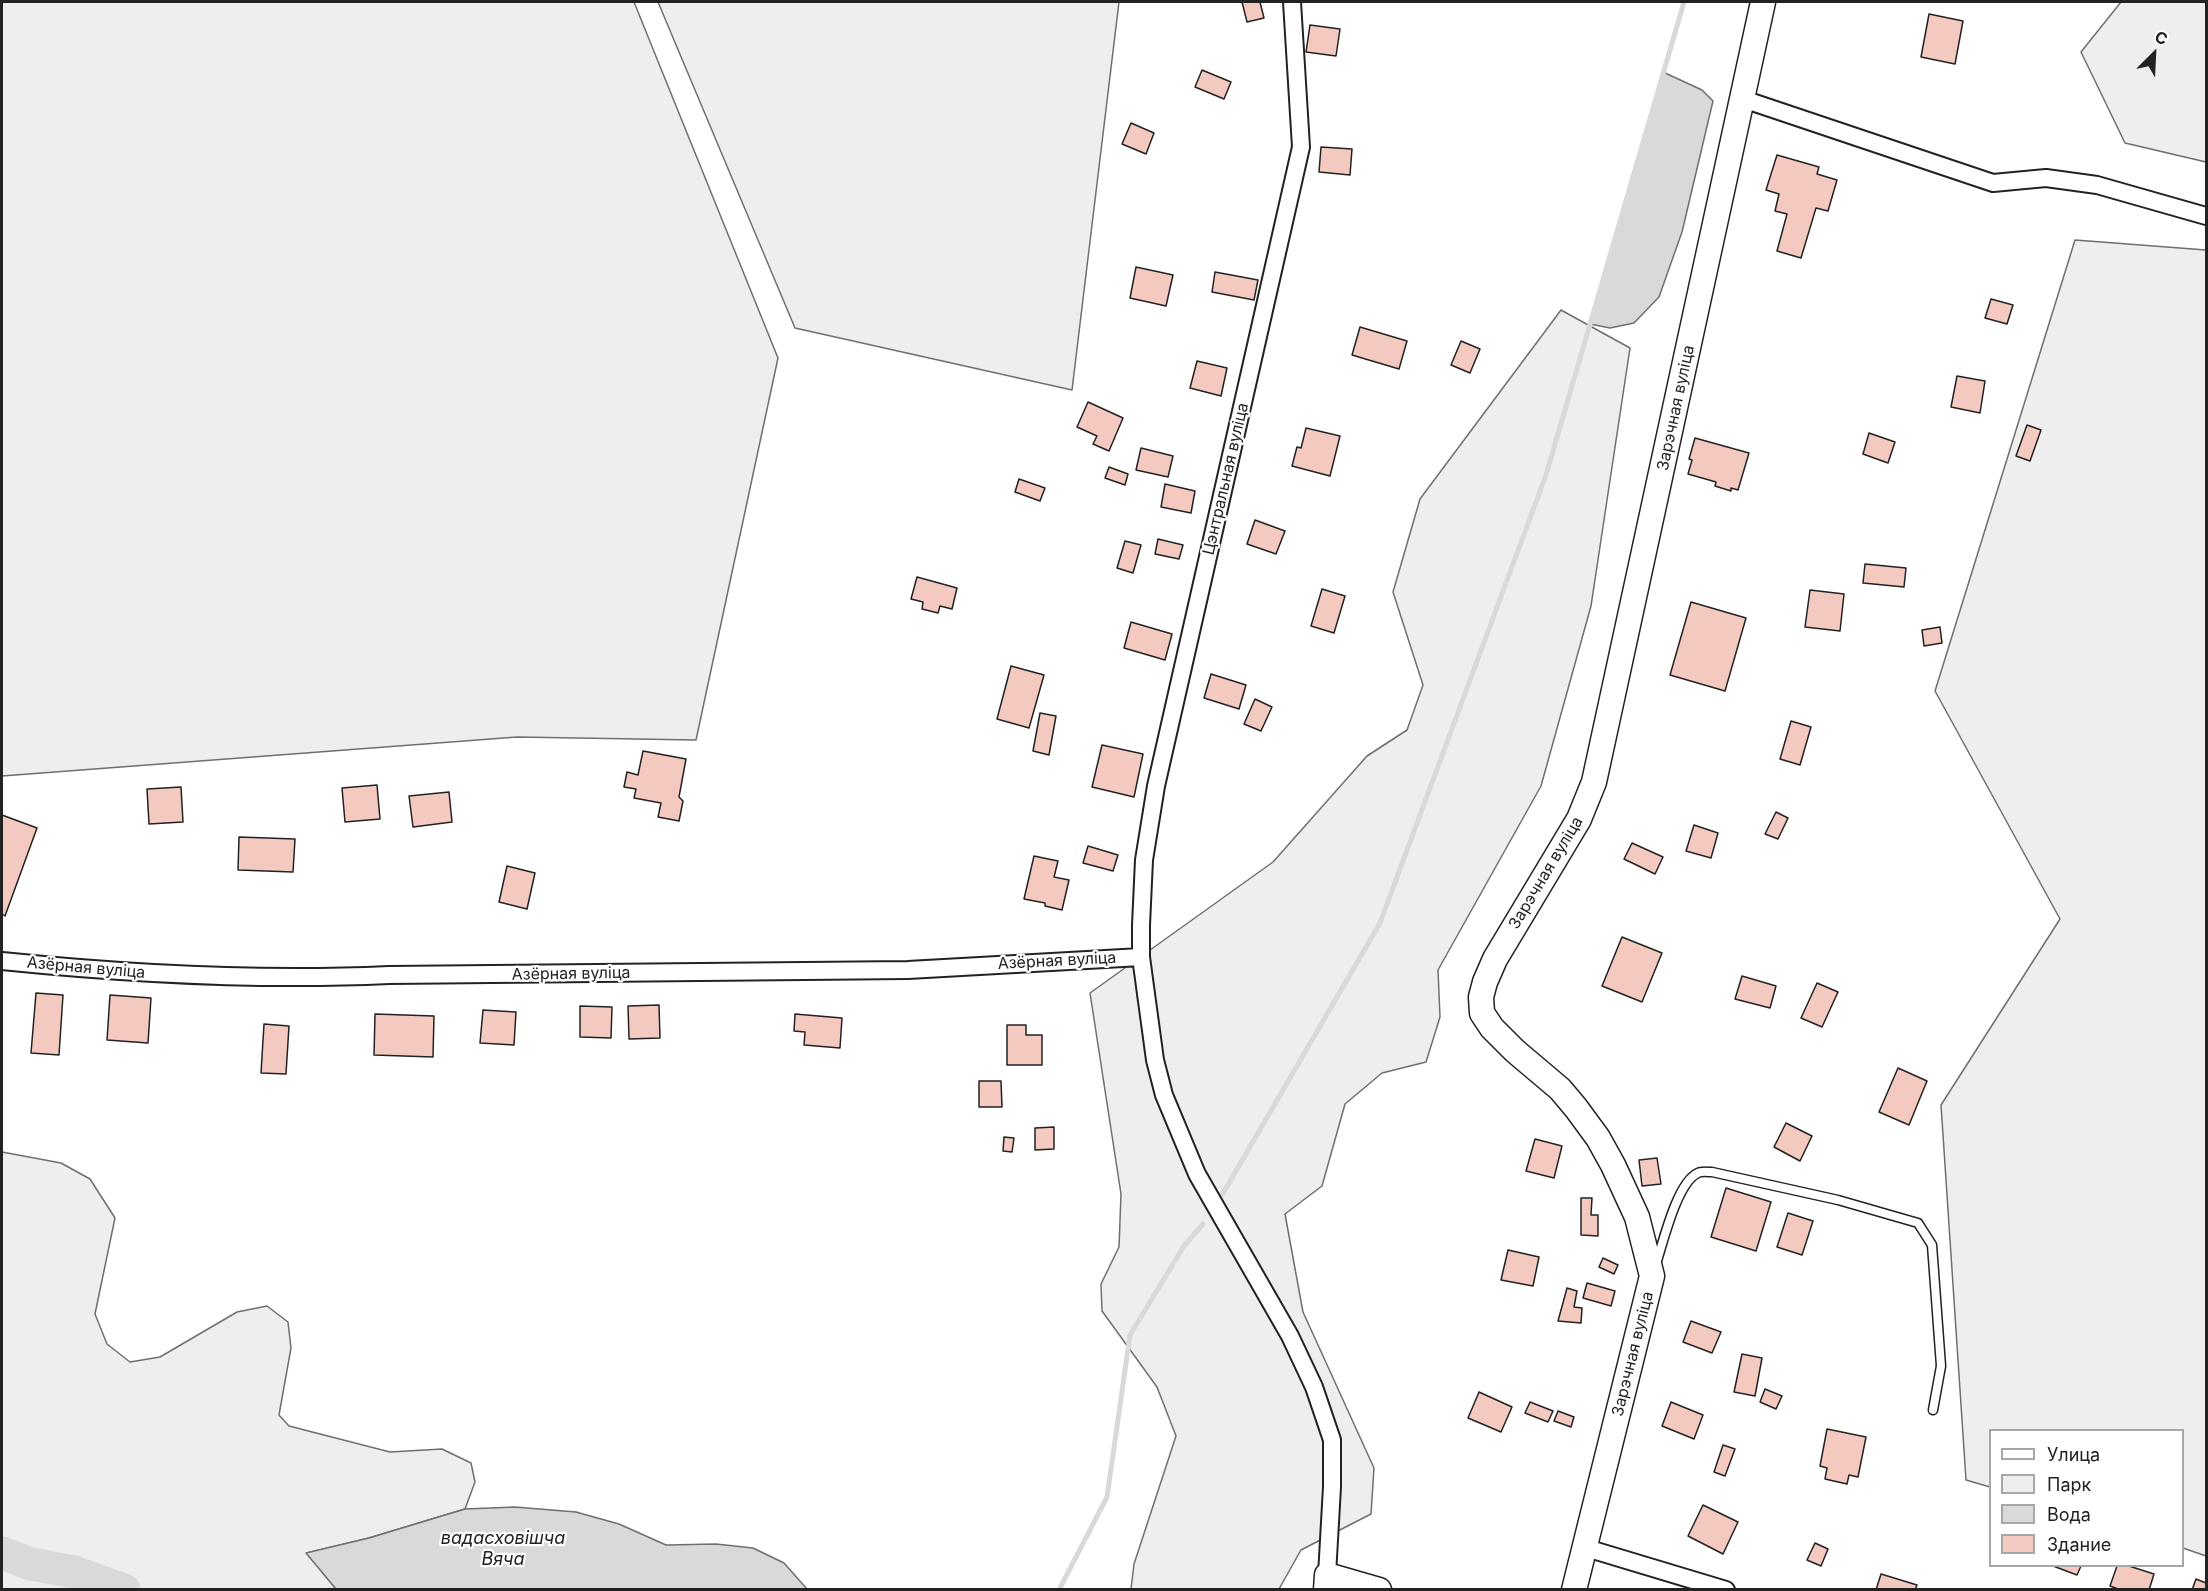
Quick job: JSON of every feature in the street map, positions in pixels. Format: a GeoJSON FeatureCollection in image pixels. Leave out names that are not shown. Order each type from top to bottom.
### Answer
{"type":"FeatureCollection","features":[{"type":"Feature","properties":{"kind":"street","name":"Цэнтральная вуліца"},"geometry":{"type":"LineString","coordinates":[[1292,2],[1301,147],[1156,786],[1144,860],[1141,957],[1155,1060],[1164,1095],[1179,1133],[1197,1174],[1290,1336],[1314,1387],[1332,1440],[1332,1487],[1326,1582]]}},
{"type":"Feature","properties":{"kind":"street","name":"Зарэчная вуліца"},"geometry":{"type":"LineString","coordinates":[[1574,1590],[1652,1276],[1637,1217],[1598,1138],[1560,1089],[1492,1028],[1482,1013],[1481,997],[1495,959],[1580,819],[1594,782],[1763,2]]}},
{"type":"Feature","properties":{"kind":"street"},"geometry":{"type":"LineString","coordinates":[[1743,99],[1993,183],[2046,177],[2097,184],[2206,216]]}},
{"type":"Feature","properties":{"kind":"street","name":"Азёрная вуліца"},"geometry":{"type":"LineString","coordinates":[[2,961],[168,975],[310,979],[389,975],[908,970],[1141,957]]}},
{"type":"Feature","properties":{"kind":"street"},"geometry":{"type":"LineString","coordinates":[[1583,1547],[1726,1590]]}},
{"type":"Feature","properties":{"kind":"street"},"geometry":{"type":"LineString","coordinates":[[1326,1582],[1379,1590]]}},
{"type":"Feature","properties":{"kind":"lane"},"geometry":{"type":"LineString","coordinates":[[1652,1276],[1678,1200],[1686,1183],[1697,1173],[1712,1172],[1815,1195],[1918,1223],[1932,1245],[1941,1366],[1933,1410]]}},
{"type":"Feature","properties":{"kind":"green space"},"geometry":{"type":"Polygon","coordinates":[[[2,2],[634,2],[778,358],[696,740],[517,737],[2,776],[2,2]]]}},
{"type":"Feature","properties":{"kind":"green space"},"geometry":{"type":"Polygon","coordinates":[[[658,2],[1119,2],[1072,390],[795,328],[658,2]]]}},
{"type":"Feature","properties":{"kind":"green space"},"geometry":{"type":"Polygon","coordinates":[[[2121,2],[2206,2],[2206,162],[2125,143],[2081,52],[2121,2]]]}},
{"type":"Feature","properties":{"kind":"green space"},"geometry":{"type":"Polygon","coordinates":[[[2075,240],[2206,250],[2206,1556],[2184,1548],[2184,1429],[1989,1429],[1989,1487],[1966,1480],[1941,1105],[2060,919],[1935,691],[2075,240]]]}},
{"type":"Feature","properties":{"kind":"green space"},"geometry":{"type":"Polygon","coordinates":[[[1561,310],[1630,348],[1591,606],[1541,786],[1438,970],[1440,1017],[1426,1062],[1382,1073],[1345,1104],[1322,1186],[1285,1214],[1303,1312],[1374,1468],[1371,1514],[1301,1550],[1279,1589],[1131,1589],[1134,1564],[1176,1436],[1157,1387],[1102,1311],[1101,1284],[1119,1247],[1121,1194],[1090,993],[1273,862],[1367,756],[1407,730],[1423,685],[1393,592],[1420,499],[1561,310]]]}},
{"type":"Feature","properties":{"kind":"green space"},"geometry":{"type":"Polygon","coordinates":[[[2,1152],[61,1163],[90,1179],[115,1218],[95,1314],[107,1344],[130,1362],[160,1357],[237,1312],[267,1306],[288,1322],[291,1348],[279,1415],[289,1426],[390,1452],[442,1449],[471,1463],[475,1482],[465,1509],[369,1538],[307,1553],[336,1589],[2,1589],[2,1152]]]}},
{"type":"Feature","properties":{"kind":"water"},"geometry":{"type":"Polygon","coordinates":[[[1663,72],[1702,90],[1713,101],[1682,232],[1659,297],[1634,323],[1610,328],[1590,324],[1663,72]]]}},
{"type":"Feature","properties":{"kind":"water","name":"вадасховішча Вяча"},"geometry":{"type":"Polygon","coordinates":[[[515,1507],[576,1512],[619,1524],[666,1545],[716,1544],[753,1548],[784,1563],[807,1589],[336,1589],[306,1553],[369,1538],[465,1509],[515,1507]]]}},
{"type":"Feature","properties":{"kind":"building"},"geometry":{"type":"Polygon","coordinates":[[[1242,2],[1260,2],[1264,18],[1247,22],[1242,2]]]}},
{"type":"Feature","properties":{"kind":"building"},"geometry":{"type":"Polygon","coordinates":[[[1929,14],[1963,21],[1955,64],[1921,57],[1929,14]]]}},
{"type":"Feature","properties":{"kind":"building"},"geometry":{"type":"Polygon","coordinates":[[[1310,25],[1340,29],[1336,56],[1306,52],[1310,25]]]}},
{"type":"Feature","properties":{"kind":"building"},"geometry":{"type":"Polygon","coordinates":[[[1202,70],[1231,82],[1224,99],[1195,87],[1202,70]]]}},
{"type":"Feature","properties":{"kind":"building"},"geometry":{"type":"Polygon","coordinates":[[[1131,123],[1154,133],[1146,154],[1122,144],[1131,123]]]}},
{"type":"Feature","properties":{"kind":"building"},"geometry":{"type":"Polygon","coordinates":[[[1321,147],[1352,149],[1350,175],[1319,172],[1321,147]]]}},
{"type":"Feature","properties":{"kind":"building"},"geometry":{"type":"Polygon","coordinates":[[[1777,155],[1819,167],[1817,174],[1837,180],[1828,211],[1816,208],[1801,258],[1777,251],[1787,214],[1775,211],[1779,194],[1766,190],[1777,155]]]}},
{"type":"Feature","properties":{"kind":"building"},"geometry":{"type":"Polygon","coordinates":[[[1136,267],[1173,275],[1166,306],[1130,298],[1136,267]]]}},
{"type":"Feature","properties":{"kind":"building"},"geometry":{"type":"Polygon","coordinates":[[[1215,272],[1258,280],[1254,300],[1212,292],[1215,272]]]}},
{"type":"Feature","properties":{"kind":"building"},"geometry":{"type":"Polygon","coordinates":[[[1991,299],[2013,305],[2007,324],[1985,318],[1991,299]]]}},
{"type":"Feature","properties":{"kind":"building"},"geometry":{"type":"Polygon","coordinates":[[[1360,327],[1407,341],[1399,369],[1352,355],[1360,327]]]}},
{"type":"Feature","properties":{"kind":"building"},"geometry":{"type":"Polygon","coordinates":[[[1461,341],[1480,349],[1470,373],[1451,365],[1461,341]]]}},
{"type":"Feature","properties":{"kind":"building"},"geometry":{"type":"Polygon","coordinates":[[[1197,361],[1227,368],[1221,396],[1190,388],[1197,361]]]}},
{"type":"Feature","properties":{"kind":"building"},"geometry":{"type":"Polygon","coordinates":[[[1957,376],[1985,381],[1980,413],[1951,407],[1957,376]]]}},
{"type":"Feature","properties":{"kind":"building"},"geometry":{"type":"Polygon","coordinates":[[[1088,402],[1123,418],[1109,451],[1093,444],[1097,436],[1077,427],[1088,402]]]}},
{"type":"Feature","properties":{"kind":"building"},"geometry":{"type":"Polygon","coordinates":[[[2027,425],[2041,430],[2030,461],[2016,456],[2027,425]]]}},
{"type":"Feature","properties":{"kind":"building"},"geometry":{"type":"Polygon","coordinates":[[[1306,428],[1340,436],[1330,476],[1292,466],[1297,447],[1301,448],[1306,428]]]}},
{"type":"Feature","properties":{"kind":"building"},"geometry":{"type":"Polygon","coordinates":[[[1869,433],[1895,442],[1888,463],[1863,454],[1869,433]]]}},
{"type":"Feature","properties":{"kind":"building"},"geometry":{"type":"Polygon","coordinates":[[[1695,438],[1749,453],[1738,490],[1731,488],[1731,491],[1715,486],[1716,482],[1688,474],[1692,460],[1689,459],[1695,438]]]}},
{"type":"Feature","properties":{"kind":"building"},"geometry":{"type":"Polygon","coordinates":[[[1141,448],[1173,456],[1168,477],[1136,470],[1141,448]]]}},
{"type":"Feature","properties":{"kind":"building"},"geometry":{"type":"Polygon","coordinates":[[[1109,467],[1128,474],[1125,485],[1105,478],[1109,467]]]}},
{"type":"Feature","properties":{"kind":"building"},"geometry":{"type":"Polygon","coordinates":[[[1019,479],[1045,488],[1040,501],[1015,492],[1019,479]]]}},
{"type":"Feature","properties":{"kind":"building"},"geometry":{"type":"Polygon","coordinates":[[[1165,484],[1195,491],[1191,513],[1161,507],[1165,484]]]}},
{"type":"Feature","properties":{"kind":"building"},"geometry":{"type":"Polygon","coordinates":[[[1255,520],[1285,531],[1276,554],[1247,544],[1255,520]]]}},
{"type":"Feature","properties":{"kind":"building"},"geometry":{"type":"Polygon","coordinates":[[[1158,539],[1183,545],[1179,559],[1155,554],[1158,539]]]}},
{"type":"Feature","properties":{"kind":"building"},"geometry":{"type":"Polygon","coordinates":[[[1125,541],[1141,545],[1133,573],[1117,568],[1125,541]]]}},
{"type":"Feature","properties":{"kind":"building"},"geometry":{"type":"Polygon","coordinates":[[[1865,564],[1906,568],[1904,587],[1863,583],[1865,564]]]}},
{"type":"Feature","properties":{"kind":"building"},"geometry":{"type":"Polygon","coordinates":[[[917,577],[957,588],[952,609],[940,606],[938,613],[922,609],[923,602],[911,599],[917,577]]]}},
{"type":"Feature","properties":{"kind":"building"},"geometry":{"type":"Polygon","coordinates":[[[1322,589],[1345,596],[1334,633],[1311,626],[1322,589]]]}},
{"type":"Feature","properties":{"kind":"building"},"geometry":{"type":"Polygon","coordinates":[[[1810,590],[1844,594],[1840,631],[1805,627],[1810,590]]]}},
{"type":"Feature","properties":{"kind":"building"},"geometry":{"type":"Polygon","coordinates":[[[1691,602],[1746,618],[1725,691],[1670,675],[1691,602]]]}},
{"type":"Feature","properties":{"kind":"building"},"geometry":{"type":"Polygon","coordinates":[[[1131,622],[1172,634],[1165,660],[1124,648],[1131,622]]]}},
{"type":"Feature","properties":{"kind":"building"},"geometry":{"type":"Polygon","coordinates":[[[1940,627],[1942,643],[1924,646],[1922,630],[1940,627]]]}},
{"type":"Feature","properties":{"kind":"building"},"geometry":{"type":"Polygon","coordinates":[[[1011,666],[1044,675],[1029,728],[997,719],[1011,666]]]}},
{"type":"Feature","properties":{"kind":"building"},"geometry":{"type":"Polygon","coordinates":[[[1211,674],[1246,685],[1239,709],[1204,698],[1211,674]]]}},
{"type":"Feature","properties":{"kind":"building"},"geometry":{"type":"Polygon","coordinates":[[[1255,699],[1272,707],[1261,731],[1244,724],[1255,699]]]}},
{"type":"Feature","properties":{"kind":"building"},"geometry":{"type":"Polygon","coordinates":[[[1040,713],[1056,716],[1049,755],[1033,751],[1040,713]]]}},
{"type":"Feature","properties":{"kind":"building"},"geometry":{"type":"Polygon","coordinates":[[[1791,721],[1811,727],[1800,765],[1780,759],[1791,721]]]}},
{"type":"Feature","properties":{"kind":"building"},"geometry":{"type":"Polygon","coordinates":[[[1102,745],[1143,754],[1134,797],[1092,787],[1102,745]]]}},
{"type":"Feature","properties":{"kind":"building"},"geometry":{"type":"Polygon","coordinates":[[[643,751],[686,759],[679,797],[683,801],[679,821],[658,817],[661,803],[634,798],[636,789],[624,787],[627,772],[638,775],[643,751]]]}},
{"type":"Feature","properties":{"kind":"building"},"geometry":{"type":"Polygon","coordinates":[[[377,785],[380,819],[345,822],[342,788],[377,785]]]}},
{"type":"Feature","properties":{"kind":"building"},"geometry":{"type":"Polygon","coordinates":[[[181,787],[183,822],[149,824],[147,789],[181,787]]]}},
{"type":"Feature","properties":{"kind":"building"},"geometry":{"type":"Polygon","coordinates":[[[449,792],[452,822],[413,827],[409,796],[449,792]]]}},
{"type":"Feature","properties":{"kind":"building"},"geometry":{"type":"Polygon","coordinates":[[[1776,812],[1788,818],[1778,839],[1765,834],[1776,812]]]}},
{"type":"Feature","properties":{"kind":"building"},"geometry":{"type":"Polygon","coordinates":[[[2,815],[37,828],[5,916],[2,914],[2,815]]]}},
{"type":"Feature","properties":{"kind":"building"},"geometry":{"type":"Polygon","coordinates":[[[1694,825],[1718,833],[1711,858],[1686,851],[1694,825]]]}},
{"type":"Feature","properties":{"kind":"building"},"geometry":{"type":"Polygon","coordinates":[[[239,837],[295,839],[293,872],[238,870],[239,837]]]}},
{"type":"Feature","properties":{"kind":"building"},"geometry":{"type":"Polygon","coordinates":[[[1632,843],[1663,857],[1655,874],[1624,859],[1632,843]]]}},
{"type":"Feature","properties":{"kind":"building"},"geometry":{"type":"Polygon","coordinates":[[[1088,846],[1118,855],[1113,871],[1083,863],[1088,846]]]}},
{"type":"Feature","properties":{"kind":"building"},"geometry":{"type":"Polygon","coordinates":[[[1034,856],[1058,861],[1054,877],[1069,880],[1062,910],[1045,906],[1045,903],[1024,899],[1034,856]]]}},
{"type":"Feature","properties":{"kind":"building"},"geometry":{"type":"Polygon","coordinates":[[[507,866],[535,873],[527,909],[499,902],[507,866]]]}},
{"type":"Feature","properties":{"kind":"building"},"geometry":{"type":"Polygon","coordinates":[[[1622,937],[1662,953],[1642,1002],[1602,986],[1622,937]]]}},
{"type":"Feature","properties":{"kind":"building"},"geometry":{"type":"Polygon","coordinates":[[[1742,976],[1776,986],[1770,1008],[1735,999],[1742,976]]]}},
{"type":"Feature","properties":{"kind":"building"},"geometry":{"type":"Polygon","coordinates":[[[1817,983],[1838,992],[1822,1027],[1801,1018],[1817,983]]]}},
{"type":"Feature","properties":{"kind":"building"},"geometry":{"type":"Polygon","coordinates":[[[36,993],[63,995],[59,1055],[31,1053],[36,993]]]}},
{"type":"Feature","properties":{"kind":"building"},"geometry":{"type":"Polygon","coordinates":[[[110,995],[151,998],[148,1043],[107,1040],[110,995]]]}},
{"type":"Feature","properties":{"kind":"building"},"geometry":{"type":"Polygon","coordinates":[[[659,1005],[660,1038],[629,1039],[628,1006],[659,1005]]]}},
{"type":"Feature","properties":{"kind":"building"},"geometry":{"type":"Polygon","coordinates":[[[580,1006],[612,1007],[611,1038],[580,1037],[580,1006]]]}},
{"type":"Feature","properties":{"kind":"building"},"geometry":{"type":"Polygon","coordinates":[[[483,1010],[516,1012],[514,1045],[480,1043],[483,1010]]]}},
{"type":"Feature","properties":{"kind":"building"},"geometry":{"type":"Polygon","coordinates":[[[375,1014],[434,1016],[433,1057],[374,1055],[375,1014]]]}},
{"type":"Feature","properties":{"kind":"building"},"geometry":{"type":"Polygon","coordinates":[[[795,1014],[842,1018],[840,1048],[804,1045],[805,1032],[794,1031],[795,1014]]]}},
{"type":"Feature","properties":{"kind":"building"},"geometry":{"type":"Polygon","coordinates":[[[264,1024],[289,1026],[286,1074],[261,1073],[264,1024]]]}},
{"type":"Feature","properties":{"kind":"building"},"geometry":{"type":"Polygon","coordinates":[[[1007,1025],[1026,1025],[1026,1035],[1042,1035],[1042,1065],[1007,1065],[1007,1025]]]}},
{"type":"Feature","properties":{"kind":"building"},"geometry":{"type":"Polygon","coordinates":[[[1898,1068],[1927,1081],[1909,1125],[1879,1112],[1898,1068]]]}},
{"type":"Feature","properties":{"kind":"building"},"geometry":{"type":"Polygon","coordinates":[[[979,1081],[1001,1081],[1002,1107],[979,1107],[979,1081]]]}},
{"type":"Feature","properties":{"kind":"building"},"geometry":{"type":"Polygon","coordinates":[[[1786,1123],[1812,1136],[1800,1161],[1774,1147],[1786,1123]]]}},
{"type":"Feature","properties":{"kind":"building"},"geometry":{"type":"Polygon","coordinates":[[[1054,1127],[1054,1149],[1035,1150],[1035,1128],[1054,1127]]]}},
{"type":"Feature","properties":{"kind":"building"},"geometry":{"type":"Polygon","coordinates":[[[1004,1137],[1014,1138],[1012,1152],[1003,1151],[1004,1137]]]}},
{"type":"Feature","properties":{"kind":"building"},"geometry":{"type":"Polygon","coordinates":[[[1535,1139],[1562,1146],[1554,1178],[1526,1171],[1535,1139]]]}},
{"type":"Feature","properties":{"kind":"building"},"geometry":{"type":"Polygon","coordinates":[[[1657,1158],[1661,1184],[1642,1186],[1639,1160],[1657,1158]]]}},
{"type":"Feature","properties":{"kind":"building"},"geometry":{"type":"Polygon","coordinates":[[[1726,1188],[1771,1202],[1756,1251],[1711,1237],[1726,1188]]]}},
{"type":"Feature","properties":{"kind":"building"},"geometry":{"type":"Polygon","coordinates":[[[1581,1198],[1592,1198],[1591,1215],[1598,1215],[1598,1236],[1581,1235],[1581,1198]]]}},
{"type":"Feature","properties":{"kind":"building"},"geometry":{"type":"Polygon","coordinates":[[[1788,1213],[1813,1221],[1802,1255],[1777,1247],[1788,1213]]]}},
{"type":"Feature","properties":{"kind":"building"},"geometry":{"type":"Polygon","coordinates":[[[1508,1250],[1539,1257],[1533,1286],[1501,1280],[1508,1250]]]}},
{"type":"Feature","properties":{"kind":"building"},"geometry":{"type":"Polygon","coordinates":[[[1603,1258],[1618,1265],[1614,1274],[1599,1267],[1603,1258]]]}},
{"type":"Feature","properties":{"kind":"building"},"geometry":{"type":"Polygon","coordinates":[[[1587,1283],[1615,1291],[1611,1306],[1583,1298],[1587,1283]]]}},
{"type":"Feature","properties":{"kind":"building"},"geometry":{"type":"Polygon","coordinates":[[[1567,1288],[1577,1291],[1574,1307],[1582,1308],[1581,1323],[1558,1321],[1567,1288]]]}},
{"type":"Feature","properties":{"kind":"building"},"geometry":{"type":"Polygon","coordinates":[[[1691,1321],[1721,1332],[1712,1353],[1683,1342],[1691,1321]]]}},
{"type":"Feature","properties":{"kind":"building"},"geometry":{"type":"Polygon","coordinates":[[[1742,1354],[1762,1358],[1755,1396],[1734,1392],[1742,1354]]]}},
{"type":"Feature","properties":{"kind":"building"},"geometry":{"type":"Polygon","coordinates":[[[1765,1389],[1782,1396],[1776,1409],[1760,1402],[1765,1389]]]}},
{"type":"Feature","properties":{"kind":"building"},"geometry":{"type":"Polygon","coordinates":[[[1479,1392],[1512,1407],[1501,1432],[1468,1418],[1479,1392]]]}},
{"type":"Feature","properties":{"kind":"building"},"geometry":{"type":"Polygon","coordinates":[[[1530,1402],[1553,1411],[1548,1422],[1525,1413],[1530,1402]]]}},
{"type":"Feature","properties":{"kind":"building"},"geometry":{"type":"Polygon","coordinates":[[[1671,1402],[1703,1415],[1694,1439],[1662,1426],[1671,1402]]]}},
{"type":"Feature","properties":{"kind":"building"},"geometry":{"type":"Polygon","coordinates":[[[1558,1411],[1574,1417],[1571,1427],[1554,1421],[1558,1411]]]}},
{"type":"Feature","properties":{"kind":"building"},"geometry":{"type":"Polygon","coordinates":[[[1827,1429],[1866,1437],[1858,1477],[1849,1475],[1847,1484],[1825,1479],[1827,1468],[1820,1466],[1827,1429]]]}},
{"type":"Feature","properties":{"kind":"building"},"geometry":{"type":"Polygon","coordinates":[[[1723,1445],[1735,1449],[1725,1476],[1714,1472],[1723,1445]]]}},
{"type":"Feature","properties":{"kind":"building"},"geometry":{"type":"Polygon","coordinates":[[[1703,1505],[1738,1522],[1723,1554],[1688,1536],[1703,1505]]]}},
{"type":"Feature","properties":{"kind":"building"},"geometry":{"type":"Polygon","coordinates":[[[1815,1543],[1828,1549],[1821,1566],[1807,1560],[1815,1543]]]}},
{"type":"Feature","properties":{"kind":"building"},"geometry":{"type":"Polygon","coordinates":[[[2056,1567],[2081,1567],[2077,1575],[2056,1567]]]}},
{"type":"Feature","properties":{"kind":"building"},"geometry":{"type":"Polygon","coordinates":[[[2117,1567],[2132,1567],[2154,1574],[2149,1590],[2121,1590],[2110,1586],[2117,1567]]]}},
{"type":"Feature","properties":{"kind":"building"},"geometry":{"type":"Polygon","coordinates":[[[1881,1574],[1917,1585],[1915,1590],[1876,1590],[1881,1574]]]}},
{"type":"Feature","properties":{"kind":"building"},"geometry":{"type":"Polygon","coordinates":[[[2196,1579],[2206,1583],[2206,1590],[2192,1590],[2196,1579]]]}},
{"type":"Feature","properties":{"kind":"waterway"},"geometry":{"type":"LineString","coordinates":[[1222,1195],[1380,923],[1546,475],[1684,2]]}},
{"type":"Feature","properties":{"kind":"waterway"},"geometry":{"type":"LineString","coordinates":[[1059,1590],[1107,1497],[1130,1335],[1184,1246],[1203,1224]]}},
{"type":"Feature","properties":{"kind":"waterway"},"geometry":{"type":"LineString","coordinates":[[2,1553],[31,1564],[74,1572],[124,1590]]}}]}
